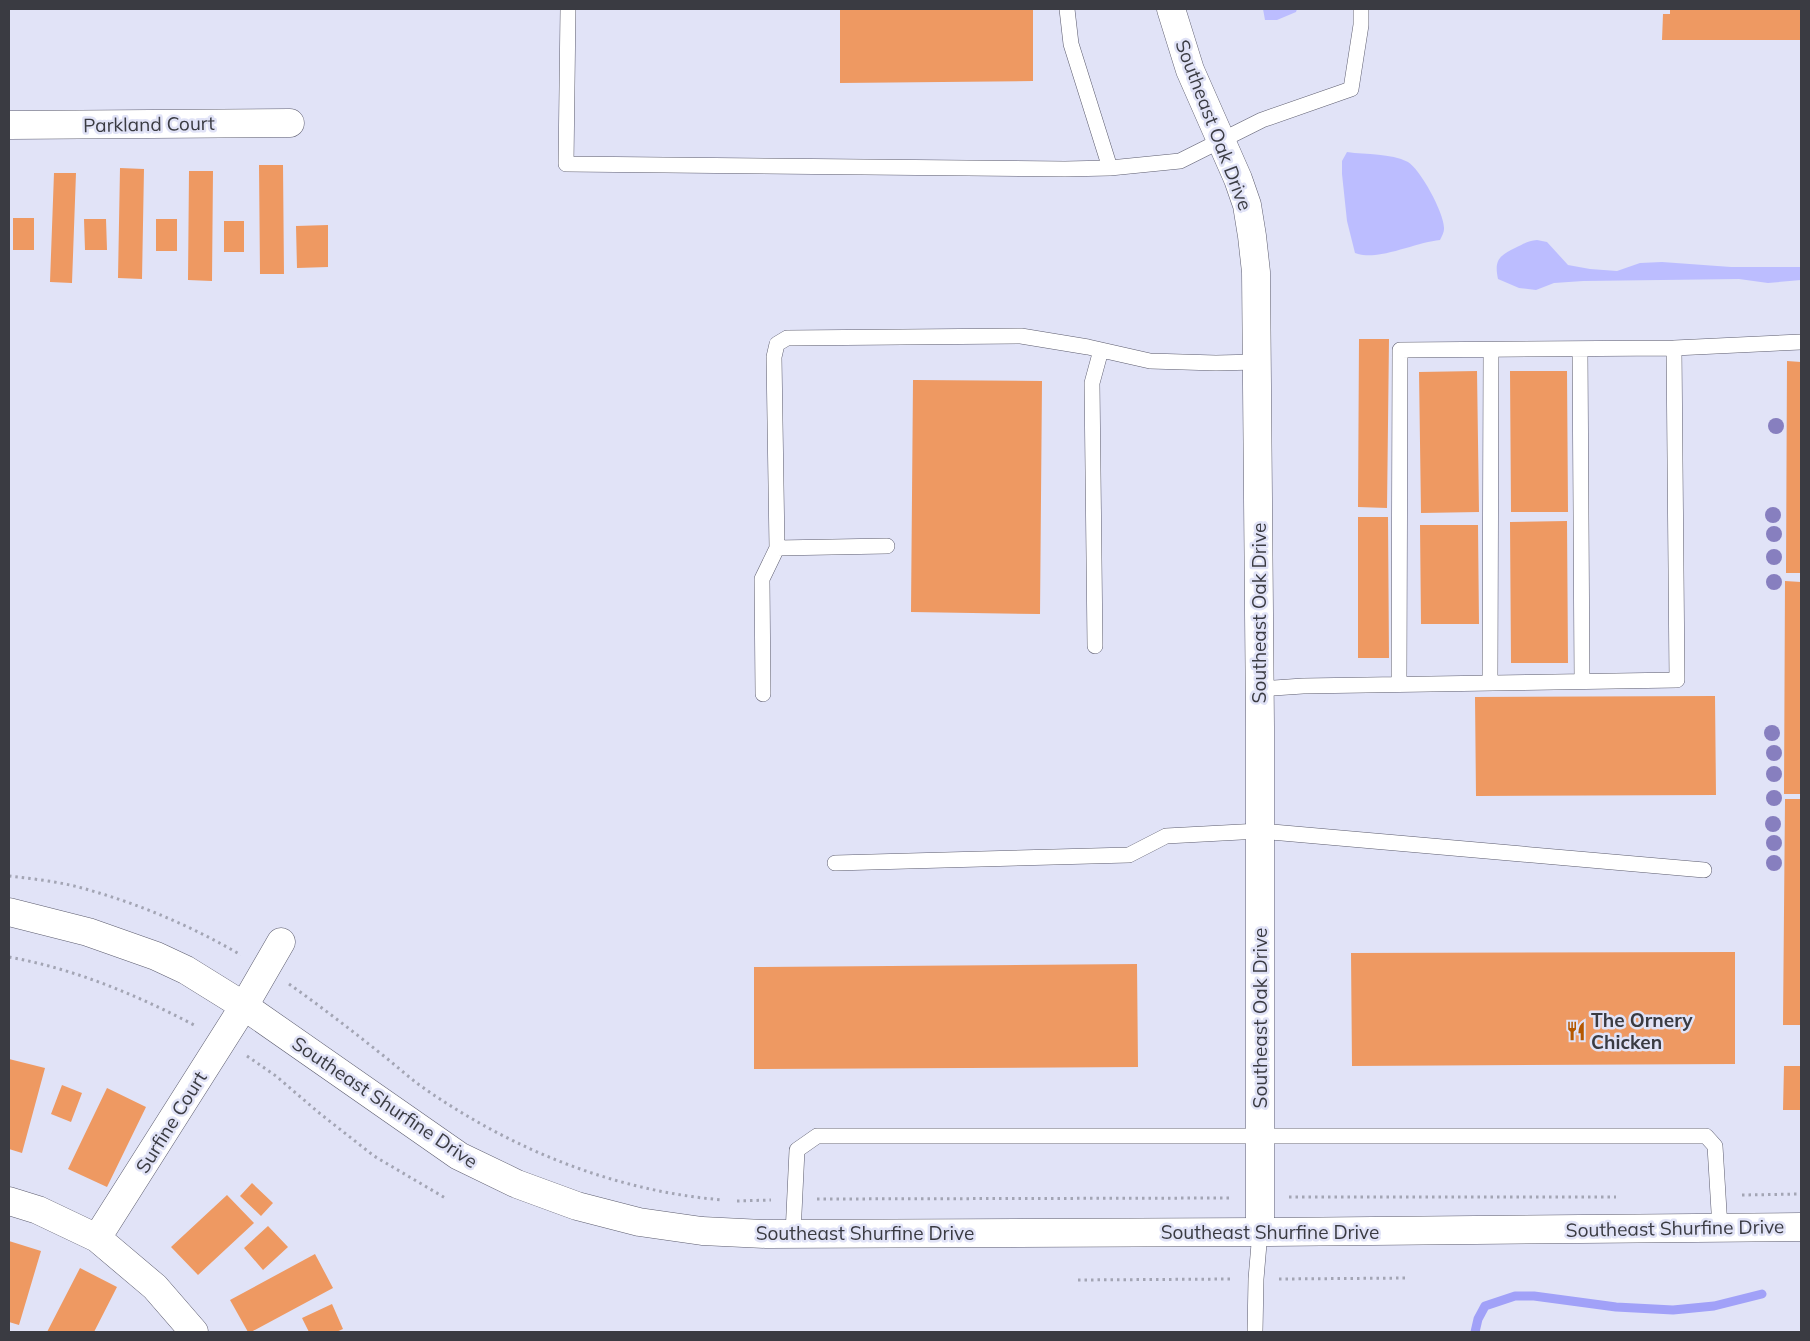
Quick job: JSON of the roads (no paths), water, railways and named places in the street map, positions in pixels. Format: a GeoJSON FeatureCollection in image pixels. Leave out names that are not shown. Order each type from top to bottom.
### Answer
{"type":"FeatureCollection","features":[{"type":"Feature","properties":{"kind":"street","name":"Southeast Oak Drive"},"geometry":{"type":"LineString","coordinates":[[1171,9],[1190,70],[1222,141],[1247,205],[1256,272],[1260,688],[1260,1232]]}},
{"type":"Feature","properties":{"kind":"street","name":"Parkland Court"},"geometry":{"type":"LineString","coordinates":[[9,125],[290,123]]}},
{"type":"Feature","properties":{"kind":"street","name":"Southeast Shurfine Drive"},"geometry":{"type":"LineString","coordinates":[[9,912],[88,932],[156,956],[186,970],[244,1006],[459,1156],[517,1184],[577,1206],[639,1222],[702,1231],[793,1234],[1801,1227]]}},
{"type":"Feature","properties":{"kind":"street","name":"Surfine Court"},"geometry":{"type":"LineString","coordinates":[[97,1238],[244,1006],[281,942]]}},
{"type":"Feature","properties":{"kind":"street"},"geometry":{"type":"LineString","coordinates":[[9,1201],[38,1210],[97,1238],[155,1288],[194,1332]]}},
{"type":"Feature","properties":{"kind":"lane"},"geometry":{"type":"LineString","coordinates":[[568,9],[566,164],[1045,169],[1110,168],[1180,161],[1262,120],[1351,89],[1361,25],[1360,9]]}},
{"type":"Feature","properties":{"kind":"lane"},"geometry":{"type":"LineString","coordinates":[[1067,9],[1072,44],[1110,168]]}},
{"type":"Feature","properties":{"kind":"lane"},"geometry":{"type":"LineString","coordinates":[[763,694],[762,579],[777,548],[774,357],[777,344],[787,338],[1021,336],[1150,361],[1257,362]]}},
{"type":"Feature","properties":{"kind":"lane"},"geometry":{"type":"LineString","coordinates":[[1399,684],[1400,350],[1674,348],[1801,342]]}},
{"type":"Feature","properties":{"kind":"lane"},"geometry":{"type":"LineString","coordinates":[[1260,688],[1678,680],[1674,348]]}},
{"type":"Feature","properties":{"kind":"lane"},"geometry":{"type":"LineString","coordinates":[[1580,349],[1582,681]]}},
{"type":"Feature","properties":{"kind":"lane"},"geometry":{"type":"LineString","coordinates":[[1095,646],[1092,383],[1100,350]]}},
{"type":"Feature","properties":{"kind":"lane"},"geometry":{"type":"LineString","coordinates":[[1490,683],[1491,350]]}},
{"type":"Feature","properties":{"kind":"lane"},"geometry":{"type":"LineString","coordinates":[[777,548],[887,546]]}},
{"type":"Feature","properties":{"kind":"lane"},"geometry":{"type":"LineString","coordinates":[[835,863],[1129,854],[1166,836],[1260,830],[1704,870]]}},
{"type":"Feature","properties":{"kind":"lane"},"geometry":{"type":"LineString","coordinates":[[793,1234],[797,1150],[817,1136],[1706,1136],[1715,1146],[1720,1228]]}},
{"type":"Feature","properties":{"kind":"lane"},"geometry":{"type":"LineString","coordinates":[[1255,1332],[1256,1279],[1260,1232]]}},
{"type":"Feature","properties":{"kind":"waterway"},"geometry":{"type":"LineString","coordinates":[[1475,1332],[1478,1319],[1485,1306],[1515,1296],[1534,1296],[1616,1307],[1673,1310],[1714,1306],[1762,1294]]}},
{"type":"Feature","properties":{"kind":"place","name":"The Ornery Chicken"},"geometry":{"type":"Point","coordinates":[1576,1031]}}]}
